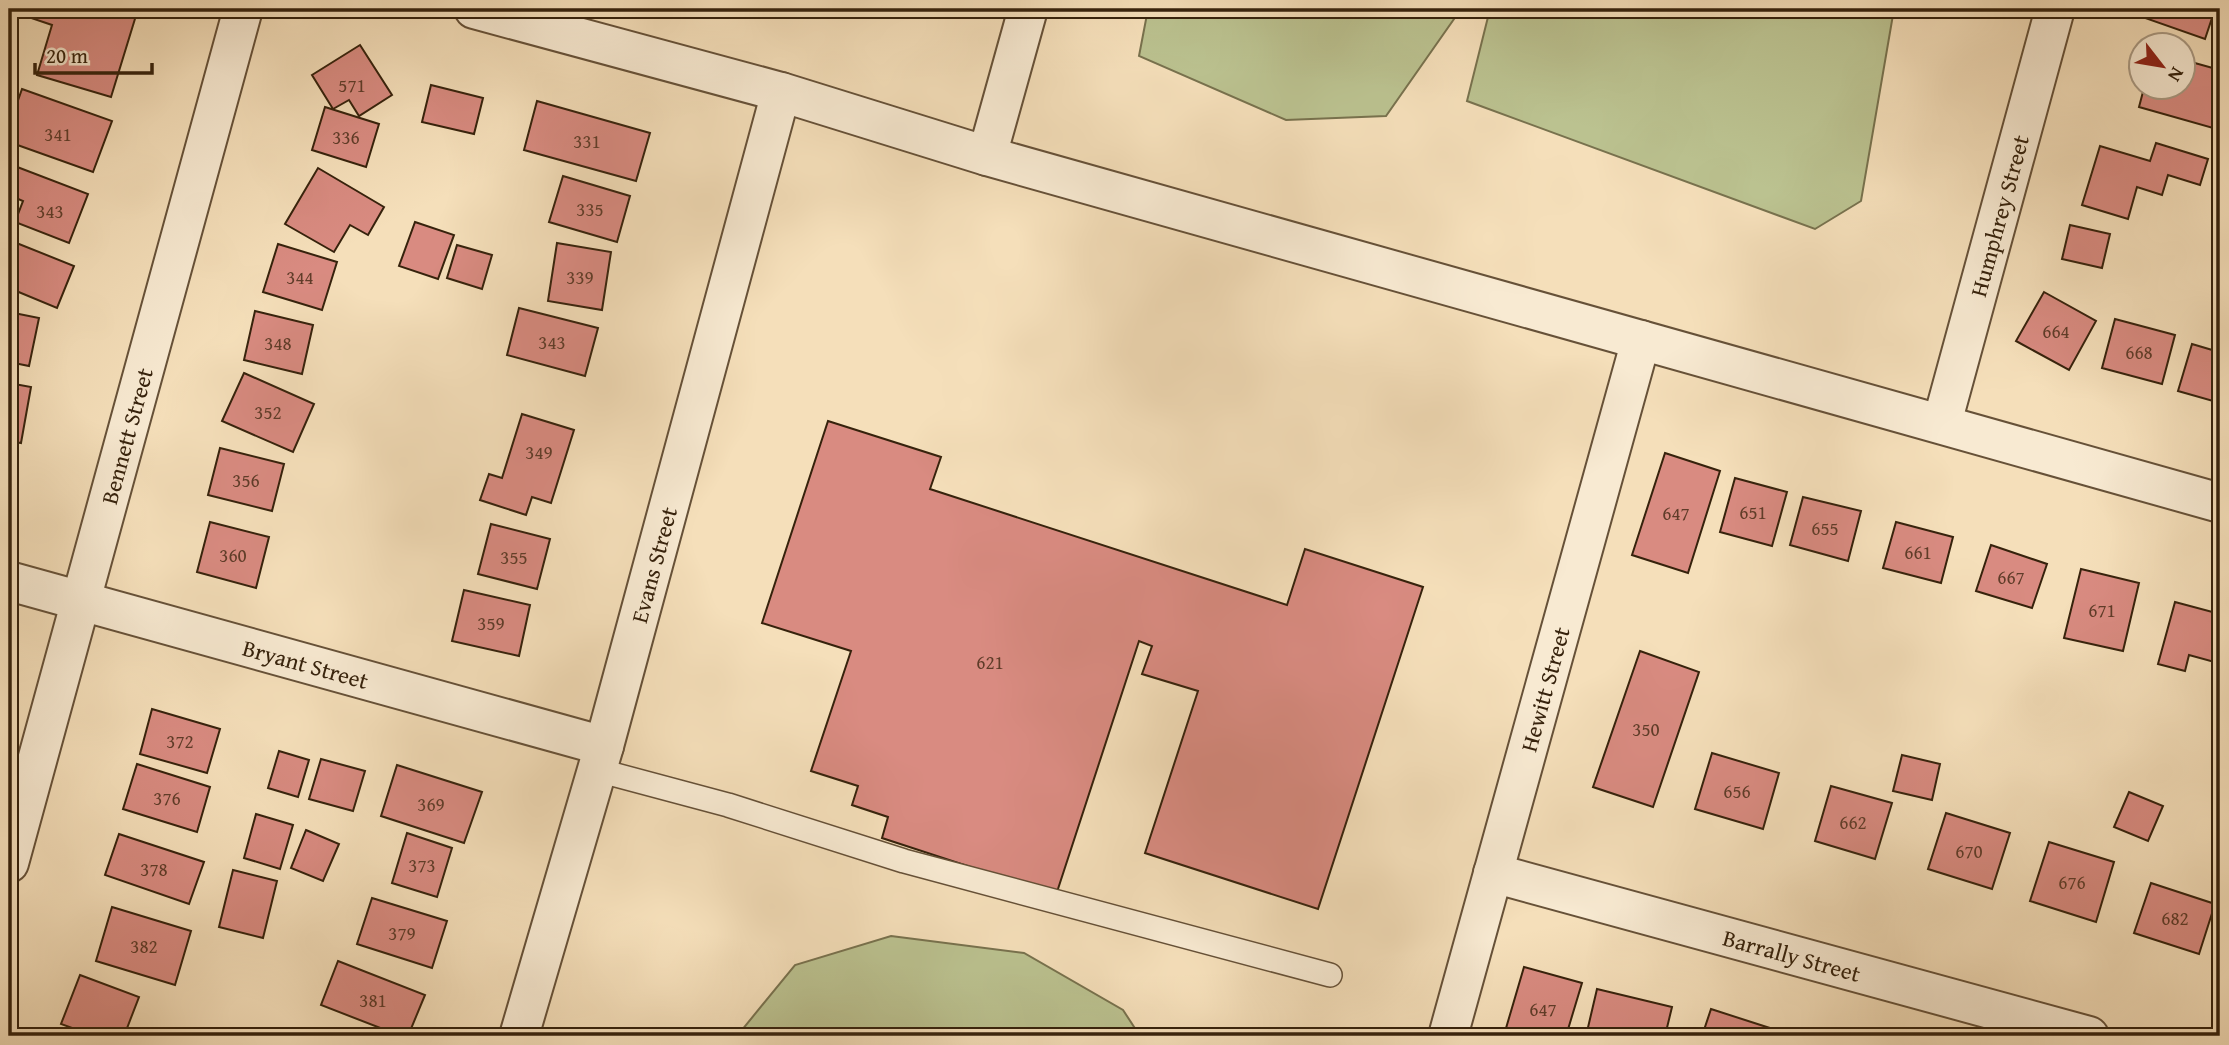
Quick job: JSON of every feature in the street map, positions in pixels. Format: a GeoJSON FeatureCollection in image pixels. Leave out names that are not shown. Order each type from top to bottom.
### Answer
{"type":"FeatureCollection","features":[{"type":"Feature","properties":{"kind":"street","name":"Bennett Street"},"geometry":{"type":"LineString","coordinates":[[9,863],[243,9]]}},
{"type":"Feature","properties":{"kind":"street"},"geometry":{"type":"LineString","coordinates":[[474,9],[546,18],[987,156],[2220,503]]}},
{"type":"Feature","properties":{"kind":"street"},"geometry":{"type":"LineString","coordinates":[[987,156],[1028,9]]}},
{"type":"Feature","properties":{"kind":"street","name":"Humphrey Street"},"geometry":{"type":"LineString","coordinates":[[1942,423],[2054,9]]}},
{"type":"Feature","properties":{"kind":"street","name":"Evans Street"},"geometry":{"type":"LineString","coordinates":[[519,1036],[600,758],[781,92]]}},
{"type":"Feature","properties":{"kind":"street","name":"Hewitt Street"},"geometry":{"type":"LineString","coordinates":[[1448,1036],[1641,340]]}},
{"type":"Feature","properties":{"kind":"street","name":"Bryant Street"},"geometry":{"type":"LineString","coordinates":[[9,581],[600,758]]}},
{"type":"Feature","properties":{"kind":"street","name":"Barrally Street"},"geometry":{"type":"LineString","coordinates":[[1493,873],[2089,1036]]}},
{"type":"Feature","properties":{"kind":"lane"},"geometry":{"type":"LineString","coordinates":[[600,758],[728,805],[904,861],[1330,975]]}},
{"type":"Feature","properties":{"kind":"green space"},"geometry":{"type":"Polygon","coordinates":[[[1148,9],[1461,9],[1386,116],[1286,120],[1139,56],[1148,9]]]}},
{"type":"Feature","properties":{"kind":"green space"},"geometry":{"type":"Polygon","coordinates":[[[1490,9],[1894,9],[1861,201],[1815,229],[1467,101],[1490,9]]]}},
{"type":"Feature","properties":{"kind":"green space"},"geometry":{"type":"Polygon","coordinates":[[[891,936],[1024,953],[1123,1010],[1140,1036],[737,1036],[795,965],[891,936]]]}},
{"type":"Feature","properties":{"kind":"building"},"geometry":{"type":"Polygon","coordinates":[[[31,9],[138,9],[111,97],[37,75],[52,25],[28,17],[31,9]]]}},
{"type":"Feature","properties":{"kind":"building"},"geometry":{"type":"Polygon","coordinates":[[[2148,9],[2215,9],[2205,39],[2198,37],[2198,32],[2185,32],[2145,18],[2148,9]]]}},
{"type":"Feature","properties":{"kind":"building"},"geometry":{"type":"Polygon","coordinates":[[[360,45],[392,95],[359,116],[349,100],[333,109],[312,75],[360,45]]]}},
{"type":"Feature","properties":{"kind":"building"},"geometry":{"type":"Polygon","coordinates":[[[2198,64],[2220,70],[2220,130],[2139,107],[2140,102],[2198,102],[2198,64]]]}},
{"type":"Feature","properties":{"kind":"building"},"geometry":{"type":"Polygon","coordinates":[[[431,85],[483,98],[474,134],[422,122],[431,85]]]}},
{"type":"Feature","properties":{"kind":"building"},"geometry":{"type":"Polygon","coordinates":[[[22,89],[112,121],[93,172],[9,142],[9,126],[22,89]]]}},
{"type":"Feature","properties":{"kind":"building"},"geometry":{"type":"Polygon","coordinates":[[[537,101],[650,133],[636,181],[524,150],[537,101]]]}},
{"type":"Feature","properties":{"kind":"building"},"geometry":{"type":"Polygon","coordinates":[[[325,107],[379,124],[366,167],[312,150],[325,107]]]}},
{"type":"Feature","properties":{"kind":"building"},"geometry":{"type":"Polygon","coordinates":[[[2156,143],[2208,159],[2200,185],[2168,175],[2162,195],[2137,187],[2128,219],[2082,205],[2100,146],[2150,161],[2156,143]]]}},
{"type":"Feature","properties":{"kind":"building"},"geometry":{"type":"Polygon","coordinates":[[[12,165],[88,194],[69,243],[15,222],[23,201],[9,195],[12,165]]]}},
{"type":"Feature","properties":{"kind":"building"},"geometry":{"type":"Polygon","coordinates":[[[318,168],[384,207],[368,235],[350,225],[334,252],[285,224],[318,168]]]}},
{"type":"Feature","properties":{"kind":"building"},"geometry":{"type":"Polygon","coordinates":[[[563,176],[630,196],[617,242],[549,222],[563,176]]]}},
{"type":"Feature","properties":{"kind":"building"},"geometry":{"type":"Polygon","coordinates":[[[415,222],[454,235],[438,279],[399,266],[415,222]]]}},
{"type":"Feature","properties":{"kind":"building"},"geometry":{"type":"Polygon","coordinates":[[[2070,225],[2110,234],[2102,268],[2062,259],[2070,225]]]}},
{"type":"Feature","properties":{"kind":"building"},"geometry":{"type":"Polygon","coordinates":[[[9,240],[74,266],[57,308],[9,288],[9,240]]]}},
{"type":"Feature","properties":{"kind":"building"},"geometry":{"type":"Polygon","coordinates":[[[557,243],[611,252],[602,310],[548,301],[557,243]]]}},
{"type":"Feature","properties":{"kind":"building"},"geometry":{"type":"Polygon","coordinates":[[[278,244],[337,262],[322,310],[263,292],[278,244]]]}},
{"type":"Feature","properties":{"kind":"building"},"geometry":{"type":"Polygon","coordinates":[[[457,245],[492,255],[482,289],[447,278],[457,245]]]}},
{"type":"Feature","properties":{"kind":"building"},"geometry":{"type":"Polygon","coordinates":[[[2044,292],[2096,321],[2069,370],[2016,341],[2044,292]]]}},
{"type":"Feature","properties":{"kind":"building"},"geometry":{"type":"Polygon","coordinates":[[[519,308],[598,328],[585,376],[507,355],[519,308]]]}},
{"type":"Feature","properties":{"kind":"building"},"geometry":{"type":"Polygon","coordinates":[[[255,311],[313,325],[302,374],[244,360],[255,311]]]}},
{"type":"Feature","properties":{"kind":"building"},"geometry":{"type":"Polygon","coordinates":[[[9,312],[39,318],[29,366],[9,362],[9,312]]]}},
{"type":"Feature","properties":{"kind":"building"},"geometry":{"type":"Polygon","coordinates":[[[2115,319],[2175,335],[2162,384],[2102,368],[2115,319]]]}},
{"type":"Feature","properties":{"kind":"building"},"geometry":{"type":"Polygon","coordinates":[[[2192,344],[2219,352],[2220,350],[2220,403],[2178,391],[2192,344]]]}},
{"type":"Feature","properties":{"kind":"building"},"geometry":{"type":"Polygon","coordinates":[[[244,373],[314,404],[293,452],[222,421],[244,373]]]}},
{"type":"Feature","properties":{"kind":"building"},"geometry":{"type":"Polygon","coordinates":[[[9,383],[31,387],[21,443],[9,441],[9,383]]]}},
{"type":"Feature","properties":{"kind":"building"},"geometry":{"type":"Polygon","coordinates":[[[522,414],[574,430],[551,503],[532,497],[526,515],[480,500],[489,474],[502,478],[522,414]]]}},
{"type":"Feature","properties":{"kind":"building"},"geometry":{"type":"Polygon","coordinates":[[[828,421],[941,457],[930,489],[1287,605],[1305,549],[1423,587],[1318,909],[1145,853],[1198,691],[1142,674],[1152,646],[1139,641],[1056,895],[882,838],[888,817],[852,805],[858,786],[811,771],[851,651],[762,623],[828,421]]]}},
{"type":"Feature","properties":{"kind":"building"},"geometry":{"type":"Polygon","coordinates":[[[220,448],[284,464],[272,511],[208,495],[220,448]]]}},
{"type":"Feature","properties":{"kind":"building"},"geometry":{"type":"Polygon","coordinates":[[[1665,453],[1720,471],[1688,573],[1632,555],[1665,453]]]}},
{"type":"Feature","properties":{"kind":"building"},"geometry":{"type":"Polygon","coordinates":[[[1735,478],[1787,492],[1772,546],[1720,532],[1735,478]]]}},
{"type":"Feature","properties":{"kind":"building"},"geometry":{"type":"Polygon","coordinates":[[[1803,497],[1861,511],[1848,561],[1790,545],[1803,497]]]}},
{"type":"Feature","properties":{"kind":"building"},"geometry":{"type":"Polygon","coordinates":[[[210,522],[269,537],[256,588],[197,572],[210,522]]]}},
{"type":"Feature","properties":{"kind":"building"},"geometry":{"type":"Polygon","coordinates":[[[1896,522],[1953,537],[1941,583],[1883,568],[1896,522]]]}},
{"type":"Feature","properties":{"kind":"building"},"geometry":{"type":"Polygon","coordinates":[[[491,524],[550,539],[537,589],[478,574],[491,524]]]}},
{"type":"Feature","properties":{"kind":"building"},"geometry":{"type":"Polygon","coordinates":[[[1991,545],[2047,564],[2032,608],[1976,591],[1991,545]]]}},
{"type":"Feature","properties":{"kind":"building"},"geometry":{"type":"Polygon","coordinates":[[[2081,569],[2139,583],[2123,651],[2064,638],[2081,569]]]}},
{"type":"Feature","properties":{"kind":"building"},"geometry":{"type":"Polygon","coordinates":[[[464,590],[530,605],[519,656],[452,641],[464,590]]]}},
{"type":"Feature","properties":{"kind":"building"},"geometry":{"type":"Polygon","coordinates":[[[2175,602],[2220,614],[2218,663],[2189,655],[2185,671],[2158,664],[2175,602]]]}},
{"type":"Feature","properties":{"kind":"building"},"geometry":{"type":"Polygon","coordinates":[[[1640,651],[1699,672],[1653,807],[1593,787],[1640,651]]]}},
{"type":"Feature","properties":{"kind":"building"},"geometry":{"type":"Polygon","coordinates":[[[152,709],[220,729],[207,773],[140,754],[152,709]]]}},
{"type":"Feature","properties":{"kind":"building"},"geometry":{"type":"Polygon","coordinates":[[[279,751],[309,760],[298,797],[268,788],[279,751]]]}},
{"type":"Feature","properties":{"kind":"building"},"geometry":{"type":"Polygon","coordinates":[[[1712,753],[1779,773],[1763,829],[1695,809],[1712,753]]]}},
{"type":"Feature","properties":{"kind":"building"},"geometry":{"type":"Polygon","coordinates":[[[1902,755],[1940,764],[1932,800],[1893,791],[1902,755]]]}},
{"type":"Feature","properties":{"kind":"building"},"geometry":{"type":"Polygon","coordinates":[[[321,759],[365,771],[353,811],[309,799],[321,759]]]}},
{"type":"Feature","properties":{"kind":"building"},"geometry":{"type":"Polygon","coordinates":[[[137,764],[210,787],[197,832],[123,809],[137,764]]]}},
{"type":"Feature","properties":{"kind":"building"},"geometry":{"type":"Polygon","coordinates":[[[397,765],[482,792],[464,843],[381,816],[397,765]]]}},
{"type":"Feature","properties":{"kind":"building"},"geometry":{"type":"Polygon","coordinates":[[[1831,786],[1892,803],[1875,859],[1815,841],[1831,786]]]}},
{"type":"Feature","properties":{"kind":"building"},"geometry":{"type":"Polygon","coordinates":[[[2129,792],[2163,806],[2148,841],[2114,827],[2129,792]]]}},
{"type":"Feature","properties":{"kind":"building"},"geometry":{"type":"Polygon","coordinates":[[[1946,813],[2010,833],[1992,889],[1928,869],[1946,813]]]}},
{"type":"Feature","properties":{"kind":"building"},"geometry":{"type":"Polygon","coordinates":[[[256,814],[293,825],[280,869],[244,858],[256,814]]]}},
{"type":"Feature","properties":{"kind":"building"},"geometry":{"type":"Polygon","coordinates":[[[306,830],[339,844],[323,881],[291,868],[306,830]]]}},
{"type":"Feature","properties":{"kind":"building"},"geometry":{"type":"Polygon","coordinates":[[[407,833],[452,848],[437,897],[392,883],[407,833]]]}},
{"type":"Feature","properties":{"kind":"building"},"geometry":{"type":"Polygon","coordinates":[[[119,834],[204,862],[189,904],[105,875],[119,834]]]}},
{"type":"Feature","properties":{"kind":"building"},"geometry":{"type":"Polygon","coordinates":[[[2049,842],[2114,862],[2096,922],[2030,901],[2049,842]]]}},
{"type":"Feature","properties":{"kind":"building"},"geometry":{"type":"Polygon","coordinates":[[[233,870],[277,881],[263,938],[219,927],[233,870]]]}},
{"type":"Feature","properties":{"kind":"building"},"geometry":{"type":"Polygon","coordinates":[[[2151,883],[2215,904],[2199,954],[2134,933],[2151,883]]]}},
{"type":"Feature","properties":{"kind":"building"},"geometry":{"type":"Polygon","coordinates":[[[372,898],[447,921],[432,968],[357,944],[372,898]]]}},
{"type":"Feature","properties":{"kind":"building"},"geometry":{"type":"Polygon","coordinates":[[[112,907],[191,931],[175,985],[96,961],[112,907]]]}},
{"type":"Feature","properties":{"kind":"building"},"geometry":{"type":"Polygon","coordinates":[[[338,961],[425,995],[408,1036],[401,1036],[321,1005],[338,961]]]}},
{"type":"Feature","properties":{"kind":"building"},"geometry":{"type":"Polygon","coordinates":[[[1524,967],[1582,983],[1566,1036],[1504,1035],[1524,967]]]}},
{"type":"Feature","properties":{"kind":"building"},"geometry":{"type":"Polygon","coordinates":[[[80,975],[139,997],[124,1036],[94,1036],[61,1024],[80,975]]]}},
{"type":"Feature","properties":{"kind":"building"},"geometry":{"type":"Polygon","coordinates":[[[1597,989],[1672,1007],[1665,1036],[1586,1036],[1597,989]]]}},
{"type":"Feature","properties":{"kind":"building"},"geometry":{"type":"Polygon","coordinates":[[[1711,1009],[1776,1030],[1774,1036],[1702,1036],[1711,1009]]]}}]}
